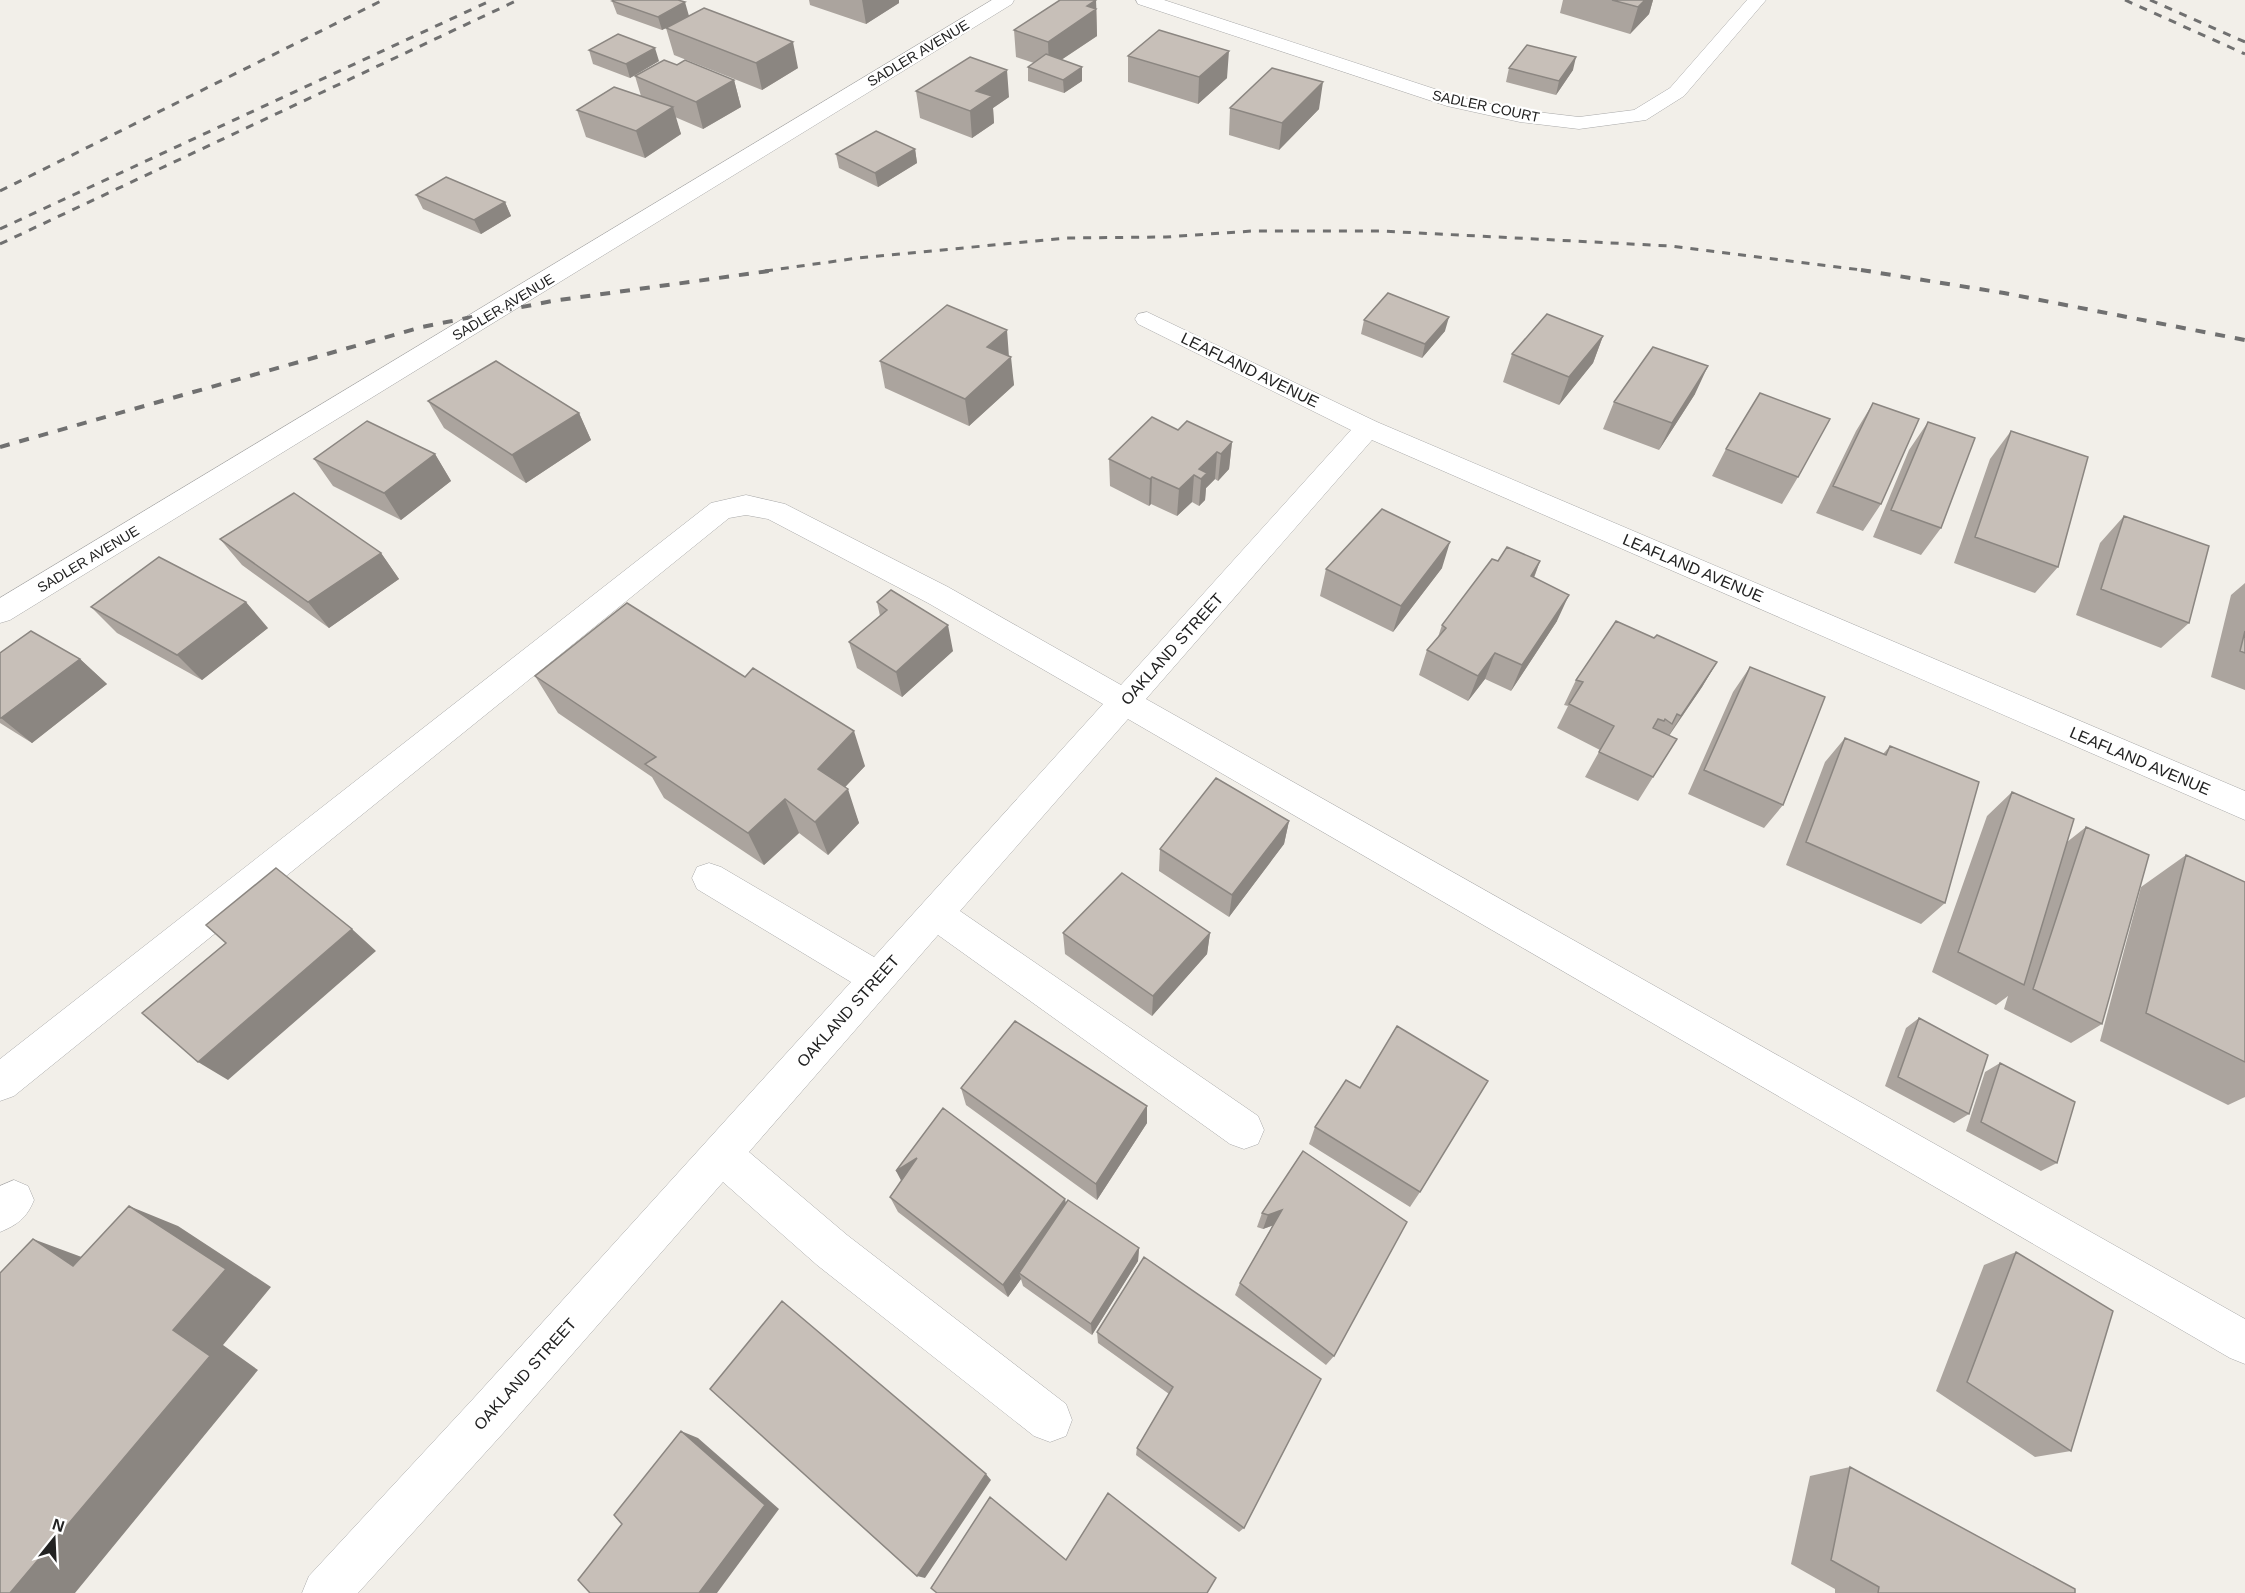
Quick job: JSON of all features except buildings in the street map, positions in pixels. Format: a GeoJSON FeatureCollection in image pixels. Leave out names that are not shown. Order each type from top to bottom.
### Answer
{"type":"FeatureCollection","features":[{"type":"Feature","properties":{"kind":"street","name":"SADLER AVENUE"},"geometry":{"type":"LineString","coordinates":[[0,612],[1005,0]]}},
{"type":"Feature","properties":{"kind":"street","name":"SADLER COURT"},"geometry":{"type":"LineString","coordinates":[[1145,0],[1454,102],[1520,116],[1579,123],[1639,116],[1677,92],[1757,0]]}},
{"type":"Feature","properties":{"kind":"street","name":"LEAFLAND AVENUE"},"geometry":{"type":"LineString","coordinates":[[1147,319],[1368,428],[2245,806]]}},
{"type":"Feature","properties":{"kind":"street","name":"OAKLAND STREET"},"geometry":{"type":"LineString","coordinates":[[326,1593],[722,1154],[1368,428]]}},
{"type":"Feature","properties":{"kind":"street"},"geometry":{"type":"LineString","coordinates":[[0,1083],[721,510],[746,505],[775,512],[938,596],[2245,1343]]}},
{"type":"Feature","properties":{"kind":"street"},"geometry":{"type":"LineString","coordinates":[[709,878],[877,978]]}},
{"type":"Feature","properties":{"kind":"street"},"geometry":{"type":"LineString","coordinates":[[936,913],[1244,1130]]}},
{"type":"Feature","properties":{"kind":"street"},"geometry":{"type":"LineString","coordinates":[[722,1154],[832,1250],[1050,1420]]}},
{"type":"Feature","properties":{"kind":"railway"},"geometry":{"type":"LineString","coordinates":[[0,191],[383,0]]}},
{"type":"Feature","properties":{"kind":"railway"},"geometry":{"type":"LineString","coordinates":[[0,229],[492,0]]}},
{"type":"Feature","properties":{"kind":"railway"},"geometry":{"type":"LineString","coordinates":[[0,244],[518,0]]}},
{"type":"Feature","properties":{"kind":"railway"},"geometry":{"type":"LineString","coordinates":[[2125,0],[2245,54]]}},
{"type":"Feature","properties":{"kind":"railway"},"geometry":{"type":"LineString","coordinates":[[2150,0],[2245,42]]}},
{"type":"Feature","properties":{"kind":"railway"},"geometry":{"type":"LineString","coordinates":[[765,271],[858,258],[1067,238],[1166,237],[1252,231],[1381,231],[1670,246],[1870,271]]}},
{"type":"Feature","properties":{"kind":"railway"},"geometry":{"type":"LineString","coordinates":[[0,447],[422,327],[552,301],[776,270]]}},
{"type":"Feature","properties":{"kind":"railway"},"geometry":{"type":"LineString","coordinates":[[1861,270],[2004,293],[2245,340]]}}]}
